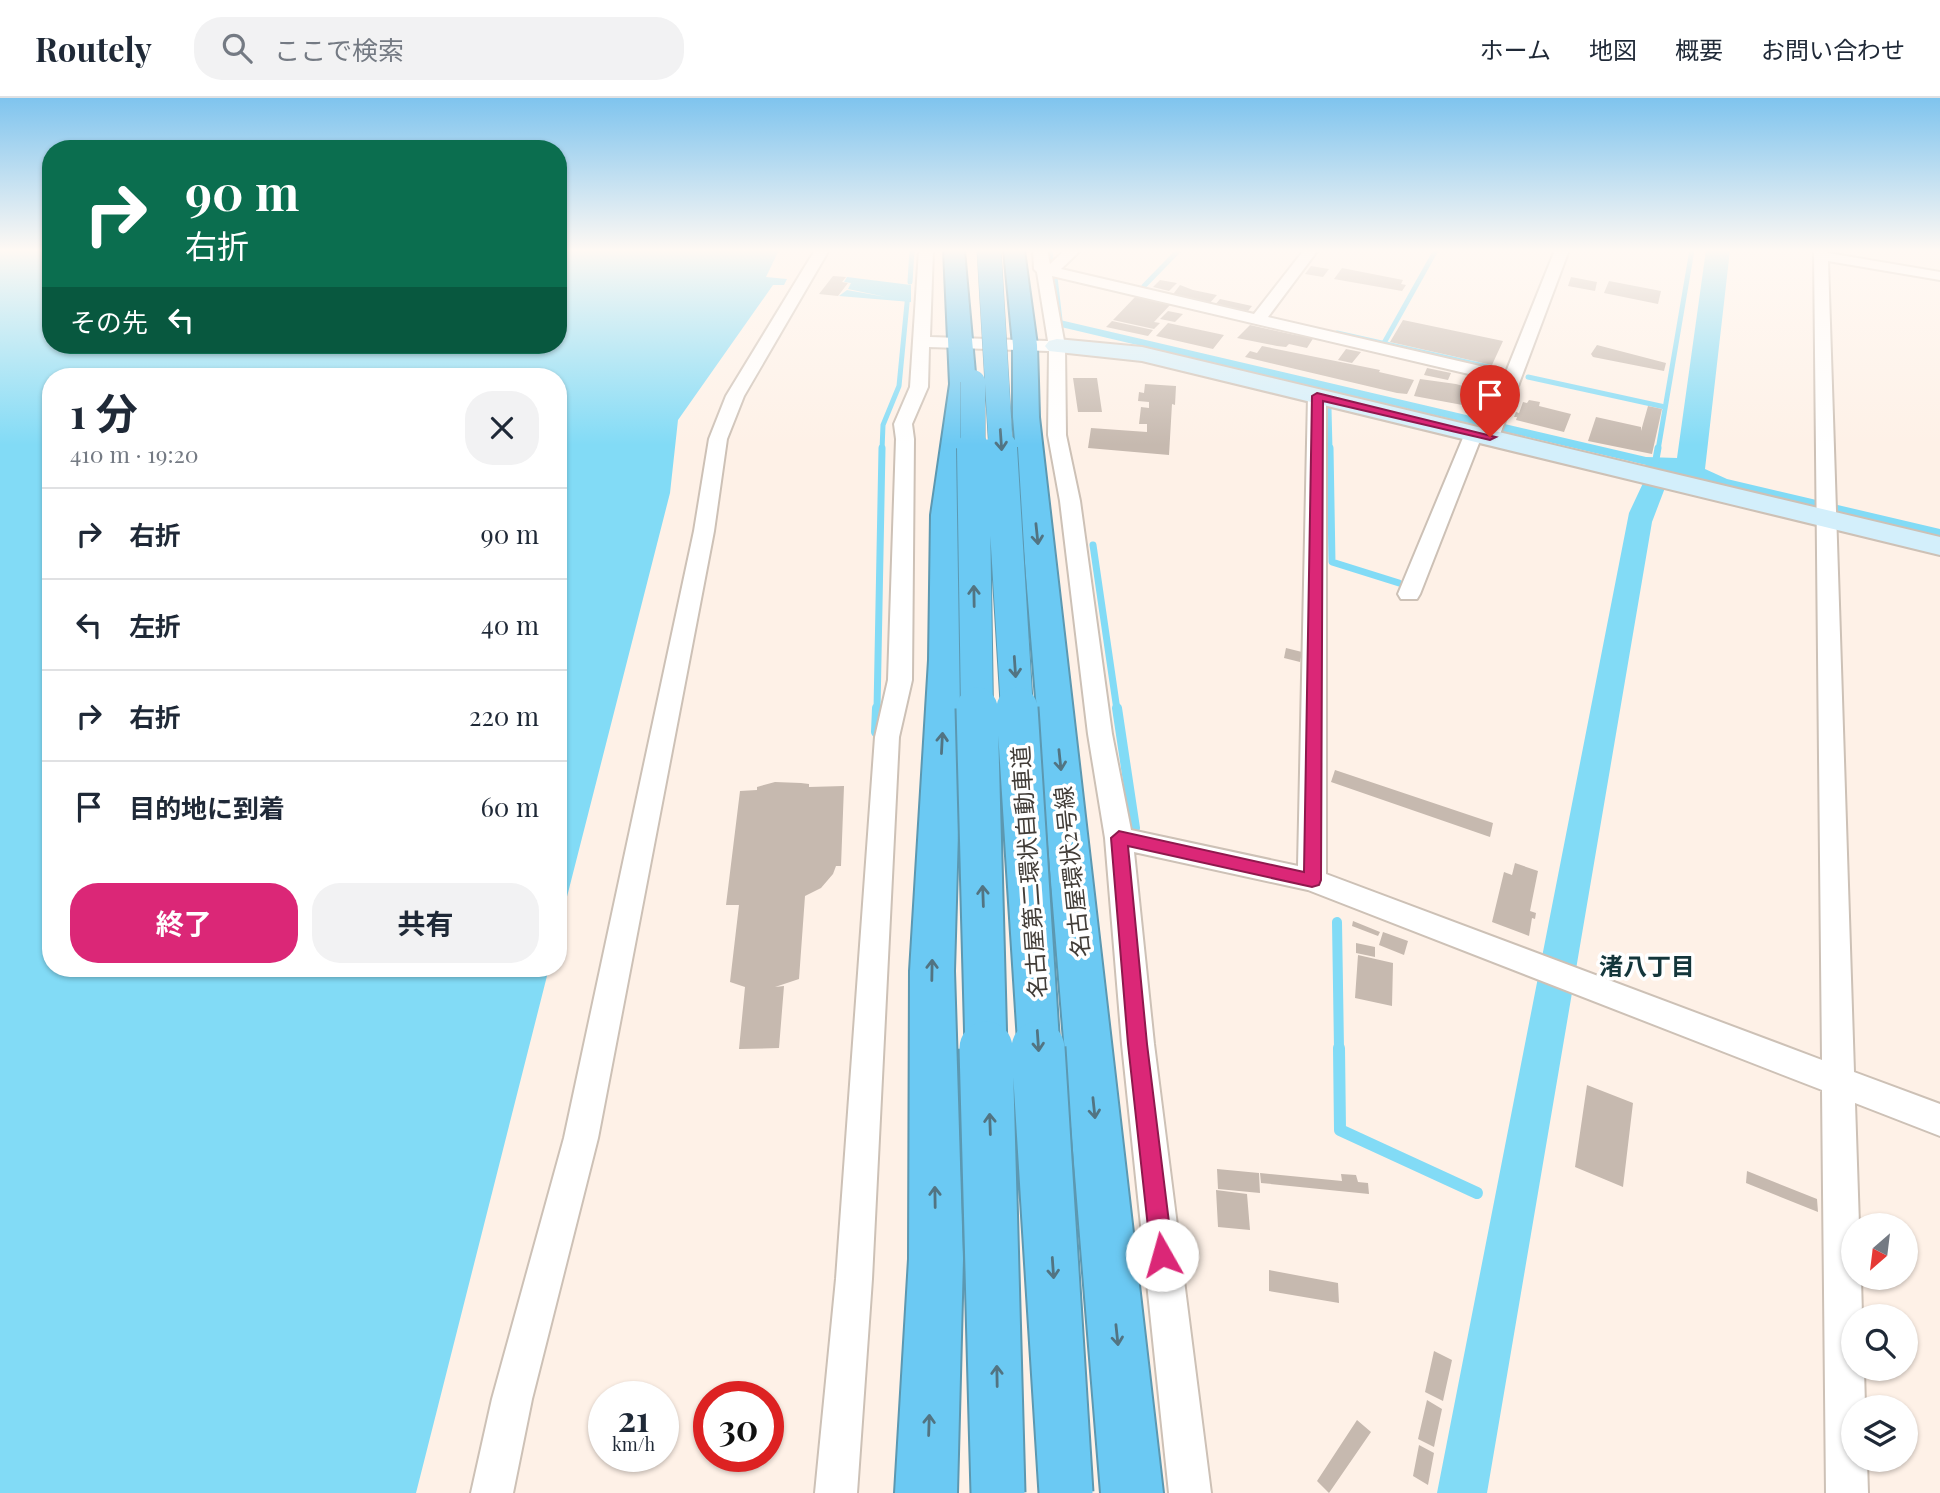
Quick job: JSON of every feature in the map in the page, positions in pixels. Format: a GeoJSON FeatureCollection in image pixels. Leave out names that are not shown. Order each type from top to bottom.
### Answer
{"type":"FeatureCollection","features":[{"type":"Feature","properties":{"kind":"highway"},"geometry":{"type":"LineString","coordinates":[[926,1493],[936,1258],[932,971],[946,660],[946,515],[963,384],[957,315]]}},
{"type":"Feature","properties":{"kind":"highway","name":"名古屋第二環状自動車道"},"geometry":{"type":"LineString","coordinates":[[962,315],[973,369],[974,588],[998,1493]]}},
{"type":"Feature","properties":{"kind":"highway","name":"名古屋第二環状自動車道"},"geometry":{"type":"LineString","coordinates":[[1012,315],[1066,1493]]}},
{"type":"Feature","properties":{"kind":"highway","name":"名古屋環状2号線"},"geometry":{"type":"LineString","coordinates":[[1020,315],[1041,426],[1132,1493]]}},
{"type":"Feature","properties":{"kind":"street"},"geometry":{"type":"LineString","coordinates":[[492,1493],[512,1399],[581,1138],[704,531],[718,439],[735,396],[784,315]]}},
{"type":"Feature","properties":{"kind":"street"},"geometry":{"type":"LineString","coordinates":[[836,1493],[854,1279],[887,737],[900,680],[905,439],[903,424],[919,387],[920,342],[931,315]]}},
{"type":"Feature","properties":{"kind":"street"},"geometry":{"type":"LineString","coordinates":[[1053,315],[1057,346],[1041,426],[1070,501],[1100,734],[1119,838],[1138,1044],[1190,1493]]}},
{"type":"Feature","properties":{"kind":"street"},"geometry":{"type":"LineString","coordinates":[[1237,315],[1513,379]]}},
{"type":"Feature","properties":{"kind":"street"},"geometry":{"type":"LineString","coordinates":[[1258,320],[1262,315]]}},
{"type":"Feature","properties":{"kind":"street"},"geometry":{"type":"LineString","coordinates":[[1409,594],[1513,379],[1537,315]]}},
{"type":"Feature","properties":{"kind":"street"},"geometry":{"type":"LineString","coordinates":[[1823,315],[1847,1493]]}},
{"type":"Feature","properties":{"kind":"street"},"geometry":{"type":"LineString","coordinates":[[920,342],[1057,346],[1112,349],[1142,354],[1317,396],[1488,431],[1675,482],[1828,511],[1940,546]]}},
{"type":"Feature","properties":{"kind":"street"},"geometry":{"type":"LineString","coordinates":[[1312,880],[1317,396]]}},
{"type":"Feature","properties":{"kind":"street"},"geometry":{"type":"LineString","coordinates":[[1119,838],[1312,880],[1940,1120]]}},
{"type":"Feature","properties":{"kind":"water"},"geometry":{"type":"Polygon","coordinates":[[[0,315],[42,315],[42,354],[567,354],[567,315],[752,315],[678,420],[670,493],[567,897],[567,368],[42,368],[42,977],[547,977],[416,1493],[0,1493],[0,315]]]}},
{"type":"Feature","properties":{"kind":"water"},"geometry":{"type":"Polygon","coordinates":[[[1697,315],[1723,315],[1705,469],[1727,479],[1940,529],[1940,536],[1671,472],[1652,522],[1487,1493],[1437,1493],[1629,513],[1644,481],[1646,465],[1061,327],[1060,320],[1646,457],[1677,458],[1697,315]]]}},
{"type":"Feature","properties":{"kind":"building"},"geometry":{"type":"Polygon","coordinates":[[[1118,315],[1161,315],[1154,322],[1160,323],[1154,329],[1113,320],[1118,315]]]}},
{"type":"Feature","properties":{"kind":"building"},"geometry":{"type":"Polygon","coordinates":[[[1164,315],[1182,315],[1175,322],[1160,319],[1164,315]]]}},
{"type":"Feature","properties":{"kind":"building"},"geometry":{"type":"Polygon","coordinates":[[[1403,320],[1503,341],[1492,365],[1390,342],[1403,320]]]}},
{"type":"Feature","properties":{"kind":"building"},"geometry":{"type":"Polygon","coordinates":[[[1112,321],[1153,330],[1148,336],[1106,327],[1112,321]]]}},
{"type":"Feature","properties":{"kind":"building"},"geometry":{"type":"Polygon","coordinates":[[[1168,323],[1224,335],[1213,349],[1156,336],[1168,323]]]}},
{"type":"Feature","properties":{"kind":"building"},"geometry":{"type":"Polygon","coordinates":[[[1250,325],[1314,337],[1307,348],[1289,344],[1286,347],[1277,346],[1237,338],[1250,325]]]}},
{"type":"Feature","properties":{"kind":"building"},"geometry":{"type":"Polygon","coordinates":[[[1597,345],[1666,363],[1664,371],[1593,357],[1591,354],[1597,345]]]}},
{"type":"Feature","properties":{"kind":"building"},"geometry":{"type":"Polygon","coordinates":[[[1262,346],[1380,370],[1379,372],[1414,380],[1407,394],[1397,393],[1245,357],[1250,351],[1257,353],[1262,346]]]}},
{"type":"Feature","properties":{"kind":"building"},"geometry":{"type":"Polygon","coordinates":[[[1346,349],[1361,352],[1352,363],[1338,360],[1346,349]]]}},
{"type":"Feature","properties":{"kind":"building"},"geometry":{"type":"Polygon","coordinates":[[[1427,368],[1451,373],[1448,380],[1424,375],[1427,368]]]}},
{"type":"Feature","properties":{"kind":"building"},"geometry":{"type":"Polygon","coordinates":[[[1073,378],[1097,378],[1102,412],[1078,412],[1073,378]]]}},
{"type":"Feature","properties":{"kind":"building"},"geometry":{"type":"Polygon","coordinates":[[[1420,379],[1456,384],[1490,394],[1484,409],[1414,396],[1420,379]]]}},
{"type":"Feature","properties":{"kind":"building"},"geometry":{"type":"Polygon","coordinates":[[[1145,384],[1176,386],[1175,405],[1172,404],[1169,455],[1088,448],[1091,428],[1147,432],[1147,424],[1139,424],[1141,407],[1149,408],[1149,402],[1138,401],[1139,392],[1144,393],[1145,384]]]}},
{"type":"Feature","properties":{"kind":"building"},"geometry":{"type":"Polygon","coordinates":[[[1529,400],[1540,402],[1539,406],[1571,414],[1564,432],[1516,420],[1516,412],[1519,413],[1523,402],[1527,403],[1529,400]]]}},
{"type":"Feature","properties":{"kind":"building"},"geometry":{"type":"Polygon","coordinates":[[[1648,406],[1662,409],[1652,454],[1588,441],[1596,417],[1641,427],[1641,431],[1648,406]]]}},
{"type":"Feature","properties":{"kind":"building"},"geometry":{"type":"Polygon","coordinates":[[[1286,648],[1302,652],[1300,662],[1284,658],[1286,648]]]}},
{"type":"Feature","properties":{"kind":"building"},"geometry":{"type":"Polygon","coordinates":[[[1335,770],[1493,823],[1490,837],[1331,782],[1335,770]]]}},
{"type":"Feature","properties":{"kind":"building"},"geometry":{"type":"Polygon","coordinates":[[[775,782],[809,784],[809,787],[844,786],[841,866],[836,866],[821,888],[805,896],[799,979],[775,987],[784,986],[779,1048],[739,1049],[745,987],[730,982],[739,905],[726,905],[740,791],[757,790],[757,787],[775,782]]]}},
{"type":"Feature","properties":{"kind":"building"},"geometry":{"type":"Polygon","coordinates":[[[1515,863],[1538,871],[1530,911],[1536,913],[1535,919],[1532,918],[1529,936],[1492,922],[1504,872],[1512,875],[1515,863]]]}},
{"type":"Feature","properties":{"kind":"building"},"geometry":{"type":"Polygon","coordinates":[[[1353,921],[1380,932],[1378,936],[1352,926],[1353,921]]]}},
{"type":"Feature","properties":{"kind":"building"},"geometry":{"type":"Polygon","coordinates":[[[1383,932],[1408,941],[1404,955],[1379,945],[1383,932]]]}},
{"type":"Feature","properties":{"kind":"building"},"geometry":{"type":"Polygon","coordinates":[[[1356,943],[1375,947],[1375,957],[1356,953],[1356,943]]]}},
{"type":"Feature","properties":{"kind":"building"},"geometry":{"type":"Polygon","coordinates":[[[1358,955],[1393,963],[1392,1006],[1355,998],[1358,955]]]}},
{"type":"Feature","properties":{"kind":"building"},"geometry":{"type":"Polygon","coordinates":[[[1587,1085],[1633,1103],[1623,1187],[1575,1167],[1587,1085]]]}},
{"type":"Feature","properties":{"kind":"building"},"geometry":{"type":"Polygon","coordinates":[[[1217,1169],[1259,1173],[1260,1193],[1218,1189],[1217,1169]]]}},
{"type":"Feature","properties":{"kind":"building"},"geometry":{"type":"Polygon","coordinates":[[[1747,1171],[1817,1199],[1818,1212],[1746,1183],[1747,1171]]]}},
{"type":"Feature","properties":{"kind":"building"},"geometry":{"type":"Polygon","coordinates":[[[1260,1173],[1342,1181],[1341,1174],[1356,1175],[1358,1182],[1368,1183],[1369,1194],[1261,1183],[1260,1173]]]}},
{"type":"Feature","properties":{"kind":"building"},"geometry":{"type":"Polygon","coordinates":[[[1216,1190],[1247,1194],[1250,1230],[1218,1227],[1216,1190]]]}},
{"type":"Feature","properties":{"kind":"building"},"geometry":{"type":"Polygon","coordinates":[[[1269,1270],[1338,1283],[1339,1303],[1269,1291],[1269,1270]]]}},
{"type":"Feature","properties":{"kind":"building"},"geometry":{"type":"Polygon","coordinates":[[[1434,1351],[1452,1360],[1443,1401],[1425,1392],[1434,1351]]]}},
{"type":"Feature","properties":{"kind":"building"},"geometry":{"type":"Polygon","coordinates":[[[1427,1400],[1442,1409],[1434,1447],[1418,1439],[1427,1400]]]}},
{"type":"Feature","properties":{"kind":"building"},"geometry":{"type":"Polygon","coordinates":[[[1357,1420],[1371,1432],[1329,1493],[1317,1481],[1357,1420]]]}},
{"type":"Feature","properties":{"kind":"building"},"geometry":{"type":"Polygon","coordinates":[[[1419,1445],[1434,1453],[1428,1485],[1413,1476],[1419,1445]]]}},
{"type":"Feature","properties":{"kind":"waterway"},"geometry":{"type":"LineString","coordinates":[[882,450],[883,425],[899,386],[906,315]]}},
{"type":"Feature","properties":{"kind":"waterway"},"geometry":{"type":"LineString","coordinates":[[1059,315],[1060,320]]}},
{"type":"Feature","properties":{"kind":"waterway"},"geometry":{"type":"LineString","coordinates":[[1384,343],[1400,315]]}},
{"type":"Feature","properties":{"kind":"waterway"},"geometry":{"type":"LineString","coordinates":[[1658,450],[1681,315]]}},
{"type":"Feature","properties":{"kind":"waterway"},"geometry":{"type":"LineString","coordinates":[[1337,333],[1502,370]]}},
{"type":"Feature","properties":{"kind":"waterway"},"geometry":{"type":"LineString","coordinates":[[1528,377],[1665,407]]}},
{"type":"Feature","properties":{"kind":"waterway"},"geometry":{"type":"LineString","coordinates":[[1329,408],[1330,450]]}},
{"type":"Feature","properties":{"kind":"waterway"},"geometry":{"type":"LineString","coordinates":[[877,710],[882,448]]}},
{"type":"Feature","properties":{"kind":"waterway"},"geometry":{"type":"LineString","coordinates":[[1330,448],[1332,562],[1399,583]]}},
{"type":"Feature","properties":{"kind":"waterway"},"geometry":{"type":"LineString","coordinates":[[1655,465],[1658,448]]}},
{"type":"Feature","properties":{"kind":"waterway"},"geometry":{"type":"LineString","coordinates":[[1093,545],[1117,710]]}},
{"type":"Feature","properties":{"kind":"waterway"},"geometry":{"type":"LineString","coordinates":[[876,732],[877,708]]}},
{"type":"Feature","properties":{"kind":"waterway"},"geometry":{"type":"LineString","coordinates":[[1117,708],[1135,828]]}},
{"type":"Feature","properties":{"kind":"waterway"},"geometry":{"type":"LineString","coordinates":[[1337,922],[1339,1049]]}},
{"type":"Feature","properties":{"kind":"waterway"},"geometry":{"type":"LineString","coordinates":[[1339,1048],[1340,1130],[1477,1193]]}},
{"type":"Feature","properties":{"kind":"district","name":"渚八丁目"},"geometry":{"type":"Point","coordinates":[1647,965]}},
{"type":"Feature","properties":{"kind":"route"},"geometry":{"type":"LineString","coordinates":[[1162,1255],[1138,1044],[1119,838],[1312,880],[1317,396],[1490,437]]}}]}
